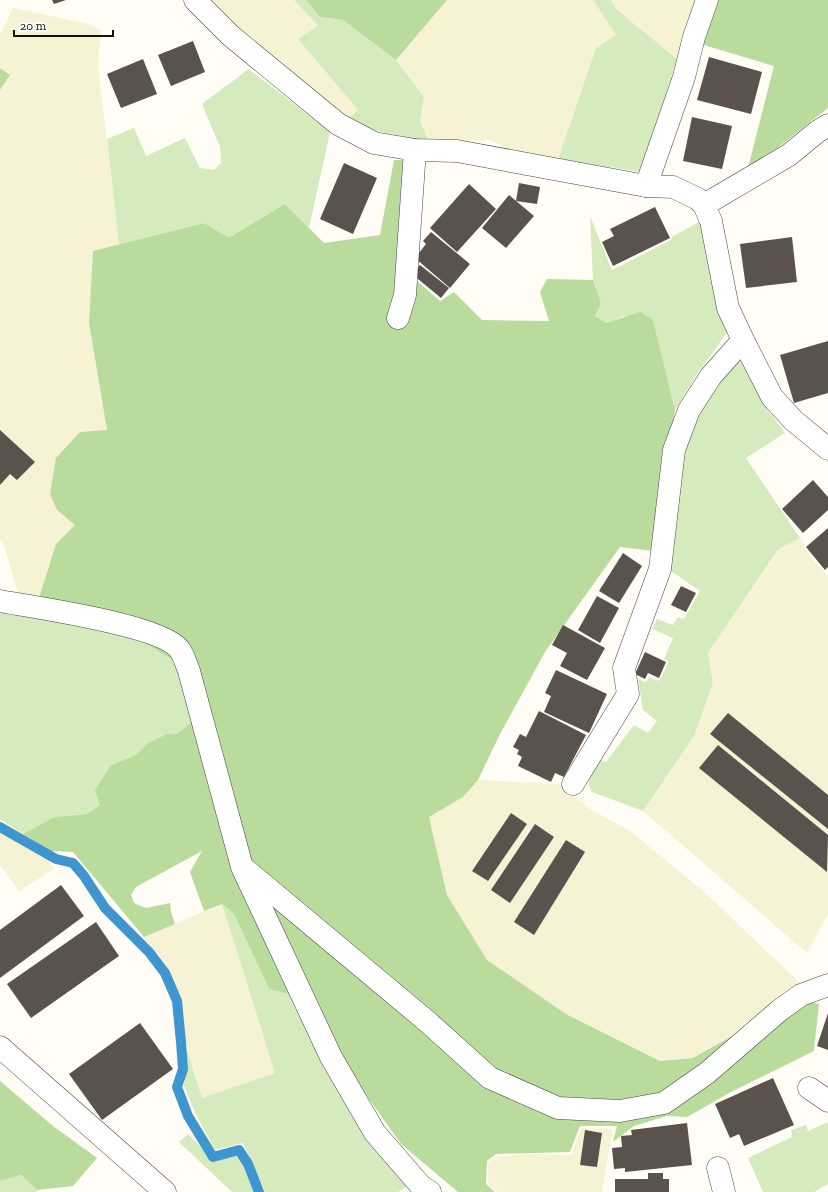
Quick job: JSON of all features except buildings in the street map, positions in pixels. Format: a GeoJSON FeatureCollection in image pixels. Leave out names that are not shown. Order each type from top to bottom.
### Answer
{"type":"FeatureCollection","features":[{"type":"Feature","properties":{"kind":"street"},"geometry":{"type":"LineString","coordinates":[[195,0],[231,36],[338,124],[374,143],[415,150],[457,151],[646,186],[673,187],[698,199],[704,205],[711,221],[728,308],[772,397],[793,420],[828,449]]}},
{"type":"Feature","properties":{"kind":"street"},"geometry":{"type":"LineString","coordinates":[[646,186],[684,77],[694,37],[708,0]]}},
{"type":"Feature","properties":{"kind":"street"},"geometry":{"type":"LineString","coordinates":[[704,205],[789,155],[828,125]]}},
{"type":"Feature","properties":{"kind":"street"},"geometry":{"type":"LineString","coordinates":[[398,318],[405,295],[415,150]]}},
{"type":"Feature","properties":{"kind":"street"},"geometry":{"type":"LineString","coordinates":[[573,784],[628,694],[624,668],[660,568],[674,450],[689,410],[711,376],[743,340]]}},
{"type":"Feature","properties":{"kind":"street"},"geometry":{"type":"LineString","coordinates":[[0,601],[118,622],[162,638],[179,648],[189,671],[242,867],[339,1071],[375,1133],[421,1186],[430,1192]]}},
{"type":"Feature","properties":{"kind":"street"},"geometry":{"type":"LineString","coordinates":[[242,867],[429,1023],[490,1078],[558,1108],[620,1111],[664,1102],[707,1073],[780,1010],[801,995],[828,985]]}},
{"type":"Feature","properties":{"kind":"street"},"geometry":{"type":"LineString","coordinates":[[0,1047],[165,1192]]}},
{"type":"Feature","properties":{"kind":"street"},"geometry":{"type":"LineString","coordinates":[[809,1088],[828,1101]]}},
{"type":"Feature","properties":{"kind":"street"},"geometry":{"type":"LineString","coordinates":[[718,1168],[724,1192]]}},
{"type":"Feature","properties":{"kind":"shaded area"},"geometry":{"type":"Polygon","coordinates":[[[208,0],[294,0],[318,27],[298,39],[358,110],[348,119],[279,67],[208,0]]]}},
{"type":"Feature","properties":{"kind":"shaded area"},"geometry":{"type":"Polygon","coordinates":[[[447,0],[593,0],[595,2],[616,35],[596,48],[558,159],[503,154],[506,148],[490,140],[429,142],[420,121],[424,97],[396,60],[447,0]]]}},
{"type":"Feature","properties":{"kind":"shaded area"},"geometry":{"type":"Polygon","coordinates":[[[611,0],[700,0],[685,31],[677,59],[616,9],[611,0]]]}},
{"type":"Feature","properties":{"kind":"shaded area"},"geometry":{"type":"Polygon","coordinates":[[[13,8],[89,24],[101,31],[98,65],[119,245],[93,252],[89,323],[107,430],[57,510],[76,525],[56,544],[37,604],[20,600],[3,542],[0,540],[0,90],[10,75],[0,68],[0,35],[13,8]]]}},
{"type":"Feature","properties":{"kind":"shaded area"},"geometry":{"type":"Polygon","coordinates":[[[800,538],[812,559],[828,576],[828,914],[807,953],[643,811],[694,736],[713,684],[708,653],[779,550],[800,538]]]}},
{"type":"Feature","properties":{"kind":"shaded area"},"geometry":{"type":"Polygon","coordinates":[[[478,780],[560,784],[590,809],[629,830],[702,890],[800,983],[781,995],[741,1031],[693,1058],[660,1061],[566,1014],[487,960],[447,895],[429,817],[463,797],[478,780]]]}},
{"type":"Feature","properties":{"kind":"shaded area"},"geometry":{"type":"Polygon","coordinates":[[[0,831],[45,855],[54,869],[19,891],[0,865],[0,831]]]}},
{"type":"Feature","properties":{"kind":"shaded area"},"geometry":{"type":"Polygon","coordinates":[[[222,904],[275,1073],[202,1099],[187,1050],[179,1001],[166,965],[144,937],[222,904]]]}},
{"type":"Feature","properties":{"kind":"shaded area"},"geometry":{"type":"Polygon","coordinates":[[[581,1128],[613,1129],[602,1192],[497,1192],[488,1183],[488,1162],[496,1157],[522,1154],[571,1155],[581,1128]]]}},
{"type":"Feature","properties":{"kind":"green space"},"geometry":{"type":"Polygon","coordinates":[[[294,0],[306,0],[320,17],[343,20],[396,60],[424,97],[420,121],[429,142],[373,130],[348,119],[358,110],[298,39],[318,26],[294,0]]]}},
{"type":"Feature","properties":{"kind":"green space"},"geometry":{"type":"Polygon","coordinates":[[[306,0],[447,0],[396,60],[343,20],[320,17],[306,0]]]}},
{"type":"Feature","properties":{"kind":"green space"},"geometry":{"type":"Polygon","coordinates":[[[593,0],[611,0],[616,9],[677,59],[641,172],[558,159],[596,48],[616,35],[593,0]]]}},
{"type":"Feature","properties":{"kind":"green space"},"geometry":{"type":"Polygon","coordinates":[[[714,0],[828,0],[828,108],[770,154],[748,168],[774,66],[697,43],[714,0]]]}},
{"type":"Feature","properties":{"kind":"green space"},"geometry":{"type":"Polygon","coordinates":[[[0,68],[10,75],[0,90],[0,68]]]}},
{"type":"Feature","properties":{"kind":"green space"},"geometry":{"type":"Polygon","coordinates":[[[249,69],[330,132],[309,228],[285,204],[229,239],[204,223],[119,245],[107,139],[134,128],[146,156],[185,138],[200,168],[214,170],[221,163],[220,147],[202,104],[249,69]]]}},
{"type":"Feature","properties":{"kind":"green space"},"geometry":{"type":"Polygon","coordinates":[[[394,160],[411,160],[410,275],[440,301],[454,292],[482,320],[549,321],[540,292],[547,279],[593,280],[601,303],[595,316],[606,323],[640,312],[653,320],[675,410],[653,551],[620,547],[545,652],[500,734],[478,780],[463,797],[429,817],[447,895],[487,960],[566,1014],[660,1061],[693,1058],[741,1031],[781,995],[819,1004],[814,1051],[731,1092],[687,1117],[667,1116],[634,1126],[613,1142],[617,1126],[580,1126],[570,1152],[496,1154],[487,1161],[486,1184],[495,1192],[458,1192],[401,1144],[296,996],[269,989],[234,914],[222,904],[204,911],[190,872],[202,851],[136,887],[131,895],[134,903],[146,908],[170,903],[175,924],[144,937],[73,852],[51,851],[23,834],[54,817],[87,814],[100,805],[95,790],[111,765],[136,755],[148,743],[167,734],[176,734],[188,725],[197,713],[174,661],[148,645],[117,630],[33,617],[56,544],[75,525],[57,510],[50,494],[56,458],[80,432],[107,430],[89,323],[93,251],[204,223],[229,238],[285,204],[324,243],[380,235],[394,160]]]}},
{"type":"Feature","properties":{"kind":"green space"},"geometry":{"type":"Polygon","coordinates":[[[590,216],[612,270],[671,240],[672,237],[704,219],[728,331],[696,376],[675,410],[653,320],[625,316],[606,323],[595,316],[601,303],[593,280],[590,216]]]}},
{"type":"Feature","properties":{"kind":"green space"},"geometry":{"type":"Polygon","coordinates":[[[743,361],[767,409],[785,433],[746,458],[800,538],[778,550],[708,653],[713,684],[694,736],[643,811],[592,792],[588,783],[599,759],[606,762],[634,725],[648,733],[657,721],[643,710],[638,679],[646,682],[649,677],[659,681],[669,662],[664,659],[673,638],[652,629],[657,619],[673,625],[678,617],[684,619],[700,591],[668,569],[680,455],[695,410],[732,364],[743,361]]]}},
{"type":"Feature","properties":{"kind":"green space"},"geometry":{"type":"Polygon","coordinates":[[[0,608],[117,630],[148,645],[174,661],[197,713],[188,725],[176,734],[167,734],[148,743],[136,755],[111,765],[100,805],[87,814],[54,817],[23,834],[0,819],[0,608]]]}},
{"type":"Feature","properties":{"kind":"green space"},"geometry":{"type":"Polygon","coordinates":[[[222,904],[234,914],[269,989],[296,996],[362,1127],[382,1158],[408,1186],[398,1192],[265,1192],[243,1143],[215,1150],[195,1112],[184,1086],[187,1050],[202,1098],[275,1073],[222,904]]]}},
{"type":"Feature","properties":{"kind":"green space"},"geometry":{"type":"Polygon","coordinates":[[[0,1081],[53,1126],[97,1158],[73,1186],[37,1190],[21,1175],[0,1181],[0,1081]]]}},
{"type":"Feature","properties":{"kind":"green space"},"geometry":{"type":"Polygon","coordinates":[[[828,1122],[828,1184],[814,1192],[763,1192],[748,1158],[792,1137],[791,1130],[806,1125],[808,1131],[828,1122]]]}},
{"type":"Feature","properties":{"kind":"green space"},"geometry":{"type":"Polygon","coordinates":[[[188,1134],[213,1159],[239,1151],[258,1192],[232,1192],[179,1142],[188,1134]]]}},
{"type":"Feature","properties":{"kind":"green space"},"geometry":{"type":"Polygon","coordinates":[[[21,1175],[37,1190],[36,1192],[0,1192],[0,1181],[21,1175]]]}},
{"type":"Feature","properties":{"kind":"waterway"},"geometry":{"type":"LineString","coordinates":[[0,827],[56,859],[73,863],[84,876],[105,908],[149,952],[165,973],[177,1001],[183,1069],[177,1087],[188,1116],[213,1157],[239,1150],[248,1164],[259,1192]]}}]}
